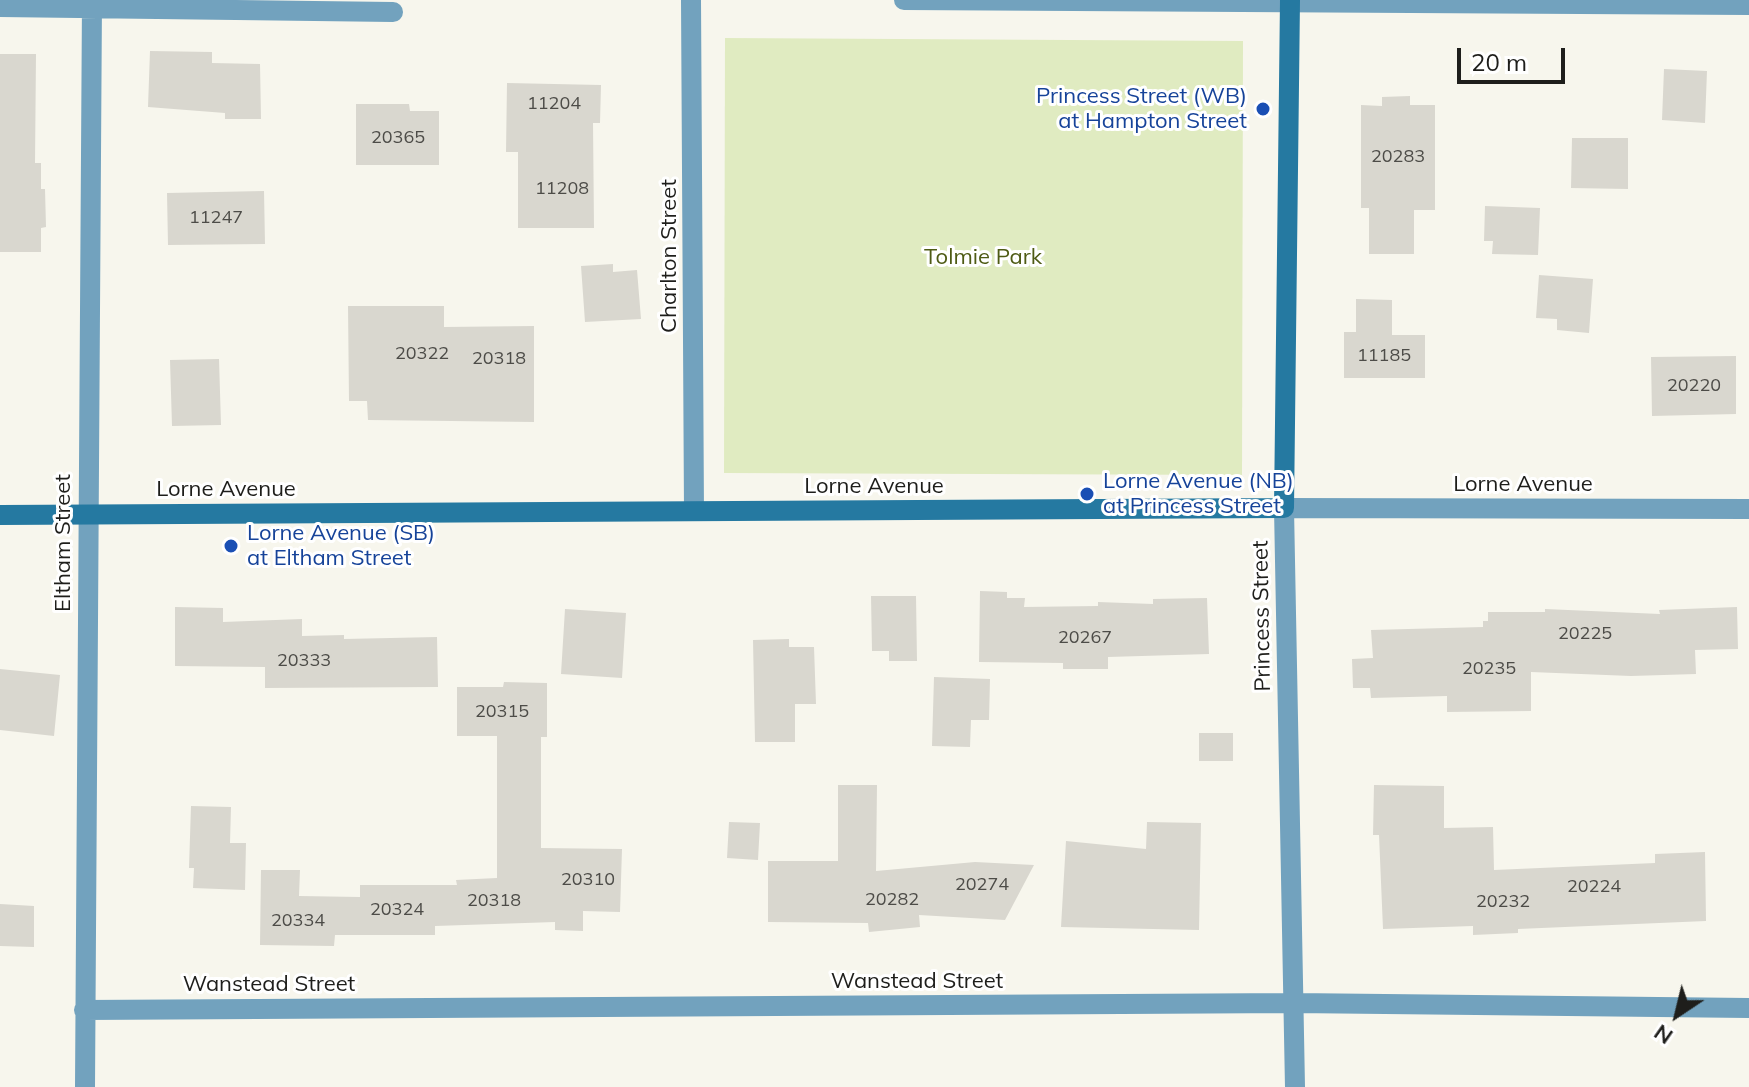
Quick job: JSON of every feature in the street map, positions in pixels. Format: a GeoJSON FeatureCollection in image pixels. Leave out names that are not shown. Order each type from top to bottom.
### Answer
{"type":"FeatureCollection","features":[{"type":"Feature","properties":{"kind":"street","name":"Charlton Street"},"geometry":{"type":"LineString","coordinates":[[691,0],[694,511]]}},
{"type":"Feature","properties":{"kind":"street"},"geometry":{"type":"LineString","coordinates":[[904,0],[1749,5]]}},
{"type":"Feature","properties":{"kind":"street","name":"Princess Street"},"geometry":{"type":"LineString","coordinates":[[1290,2],[1284,508],[1295,1087]]}},
{"type":"Feature","properties":{"kind":"street"},"geometry":{"type":"LineString","coordinates":[[0,7],[92,3],[393,12]]}},
{"type":"Feature","properties":{"kind":"street","name":"Eltham Street"},"geometry":{"type":"LineString","coordinates":[[85,1087],[92,3]]}},
{"type":"Feature","properties":{"kind":"street","name":"Lorne Avenue"},"geometry":{"type":"LineString","coordinates":[[0,515],[1284,508],[1749,509]]}},
{"type":"Feature","properties":{"kind":"street","name":"Wanstead Street"},"geometry":{"type":"LineString","coordinates":[[84,1010],[1294,1003],[1749,1008]]}},
{"type":"Feature","properties":{"kind":"green space","name":"Tolmie Park"},"geometry":{"type":"Polygon","coordinates":[[[725,38],[1243,41],[1242,475],[724,473],[725,38]]]}},
{"type":"Feature","properties":{"kind":"building"},"geometry":{"type":"Polygon","coordinates":[[[150,51],[212,52],[212,63],[260,64],[261,119],[225,119],[225,113],[148,107],[150,51]]]}},
{"type":"Feature","properties":{"kind":"building"},"geometry":{"type":"Polygon","coordinates":[[[0,54],[36,54],[35,163],[41,163],[46,227],[41,228],[41,252],[0,252],[0,54]]]}},
{"type":"Feature","properties":{"kind":"building"},"geometry":{"type":"Polygon","coordinates":[[[1664,69],[1707,71],[1705,123],[1662,120],[1664,69]]]}},
{"type":"Feature","properties":{"kind":"building"},"geometry":{"type":"Polygon","coordinates":[[[507,83],[601,85],[600,123],[593,123],[594,228],[518,228],[518,152],[506,152],[507,83]]]}},
{"type":"Feature","properties":{"kind":"building"},"geometry":{"type":"Polygon","coordinates":[[[1410,96],[1410,105],[1435,105],[1435,210],[1414,210],[1414,254],[1369,254],[1369,208],[1361,208],[1361,105],[1382,106],[1382,97],[1410,96]]]}},
{"type":"Feature","properties":{"kind":"building"},"geometry":{"type":"Polygon","coordinates":[[[356,104],[409,104],[410,111],[439,111],[439,165],[356,165],[356,104]]]}},
{"type":"Feature","properties":{"kind":"building"},"geometry":{"type":"Polygon","coordinates":[[[1572,138],[1628,138],[1628,189],[1571,188],[1572,138]]]}},
{"type":"Feature","properties":{"kind":"building"},"geometry":{"type":"Polygon","coordinates":[[[264,191],[265,244],[168,245],[167,193],[264,191]]]}},
{"type":"Feature","properties":{"kind":"building"},"geometry":{"type":"Polygon","coordinates":[[[1485,206],[1540,208],[1538,255],[1492,254],[1493,241],[1484,241],[1485,206]]]}},
{"type":"Feature","properties":{"kind":"building"},"geometry":{"type":"Polygon","coordinates":[[[613,264],[613,272],[637,270],[641,319],[585,322],[581,266],[613,264]]]}},
{"type":"Feature","properties":{"kind":"building"},"geometry":{"type":"Polygon","coordinates":[[[1539,275],[1593,279],[1589,333],[1557,330],[1557,319],[1536,318],[1539,275]]]}},
{"type":"Feature","properties":{"kind":"building"},"geometry":{"type":"Polygon","coordinates":[[[1356,299],[1392,300],[1392,335],[1425,335],[1425,378],[1344,378],[1344,332],[1356,332],[1356,299]]]}},
{"type":"Feature","properties":{"kind":"building"},"geometry":{"type":"Polygon","coordinates":[[[348,306],[444,306],[444,327],[534,326],[534,422],[368,420],[367,401],[349,401],[348,306]]]}},
{"type":"Feature","properties":{"kind":"building"},"geometry":{"type":"Polygon","coordinates":[[[1736,356],[1736,414],[1652,416],[1651,357],[1736,356]]]}},
{"type":"Feature","properties":{"kind":"building"},"geometry":{"type":"Polygon","coordinates":[[[219,359],[221,425],[172,426],[170,360],[219,359]]]}},
{"type":"Feature","properties":{"kind":"building"},"geometry":{"type":"Polygon","coordinates":[[[980,591],[1007,592],[1007,598],[1025,598],[1024,607],[1098,606],[1098,602],[1153,604],[1153,599],[1207,598],[1209,654],[1108,657],[1108,669],[1063,669],[1063,663],[979,662],[980,591]]]}},
{"type":"Feature","properties":{"kind":"building"},"geometry":{"type":"Polygon","coordinates":[[[871,596],[916,596],[917,661],[889,661],[889,651],[872,651],[871,596]]]}},
{"type":"Feature","properties":{"kind":"building"},"geometry":{"type":"Polygon","coordinates":[[[175,607],[223,608],[223,622],[302,619],[302,636],[344,635],[344,639],[437,637],[438,687],[265,688],[265,667],[175,666],[175,607]]]}},
{"type":"Feature","properties":{"kind":"building"},"geometry":{"type":"Polygon","coordinates":[[[1737,607],[1738,649],[1695,650],[1696,674],[1631,676],[1531,672],[1531,711],[1447,712],[1447,696],[1371,698],[1370,688],[1353,688],[1352,659],[1373,658],[1371,630],[1483,627],[1483,621],[1488,621],[1488,612],[1545,612],[1545,609],[1660,614],[1659,610],[1737,607]]]}},
{"type":"Feature","properties":{"kind":"building"},"geometry":{"type":"Polygon","coordinates":[[[565,609],[626,613],[622,678],[561,674],[565,609]]]}},
{"type":"Feature","properties":{"kind":"building"},"geometry":{"type":"Polygon","coordinates":[[[789,639],[789,647],[814,647],[816,704],[795,704],[795,742],[755,742],[753,640],[789,639]]]}},
{"type":"Feature","properties":{"kind":"building"},"geometry":{"type":"Polygon","coordinates":[[[0,669],[60,675],[54,736],[0,730],[0,669]]]}},
{"type":"Feature","properties":{"kind":"building"},"geometry":{"type":"Polygon","coordinates":[[[934,677],[990,679],[989,720],[971,720],[970,747],[932,746],[934,677]]]}},
{"type":"Feature","properties":{"kind":"building"},"geometry":{"type":"Polygon","coordinates":[[[504,682],[547,683],[547,737],[541,737],[541,848],[622,849],[620,912],[583,911],[583,931],[555,930],[555,922],[435,926],[435,935],[335,935],[334,946],[260,945],[261,870],[300,870],[299,896],[360,897],[360,885],[457,885],[456,880],[497,878],[497,736],[457,736],[457,687],[503,687],[504,682]]]}},
{"type":"Feature","properties":{"kind":"building"},"geometry":{"type":"Polygon","coordinates":[[[1199,733],[1233,733],[1233,761],[1199,761],[1199,733]]]}},
{"type":"Feature","properties":{"kind":"building"},"geometry":{"type":"Polygon","coordinates":[[[838,785],[877,785],[876,871],[975,862],[1034,865],[1005,920],[919,915],[920,927],[869,932],[868,923],[768,922],[768,861],[838,861],[838,785]]]}},
{"type":"Feature","properties":{"kind":"building"},"geometry":{"type":"Polygon","coordinates":[[[1374,785],[1444,786],[1444,828],[1493,827],[1494,870],[1655,863],[1655,854],[1705,852],[1706,921],[1518,929],[1518,933],[1473,935],[1473,926],[1383,929],[1379,835],[1373,835],[1374,785]]]}},
{"type":"Feature","properties":{"kind":"building"},"geometry":{"type":"Polygon","coordinates":[[[191,806],[231,807],[230,843],[246,843],[245,890],[193,888],[194,868],[189,868],[191,806]]]}},
{"type":"Feature","properties":{"kind":"building"},"geometry":{"type":"Polygon","coordinates":[[[729,822],[760,823],[758,860],[727,858],[729,822]]]}},
{"type":"Feature","properties":{"kind":"building"},"geometry":{"type":"Polygon","coordinates":[[[1147,822],[1201,823],[1199,930],[1061,927],[1066,841],[1146,849],[1147,822]]]}},
{"type":"Feature","properties":{"kind":"building"},"geometry":{"type":"Polygon","coordinates":[[[0,904],[34,906],[34,947],[0,946],[0,904]]]}},
{"type":"Feature","properties":{"kind":"place","name":"Princess Street (WB) at Hampton Street"},"geometry":{"type":"Point","coordinates":[1263,109]}},
{"type":"Feature","properties":{"kind":"place","name":"Lorne Avenue (NB) at Princess Street"},"geometry":{"type":"Point","coordinates":[1087,494]}},
{"type":"Feature","properties":{"kind":"place","name":"Lorne Avenue (SB) at Eltham Street"},"geometry":{"type":"Point","coordinates":[231,546]}}]}
